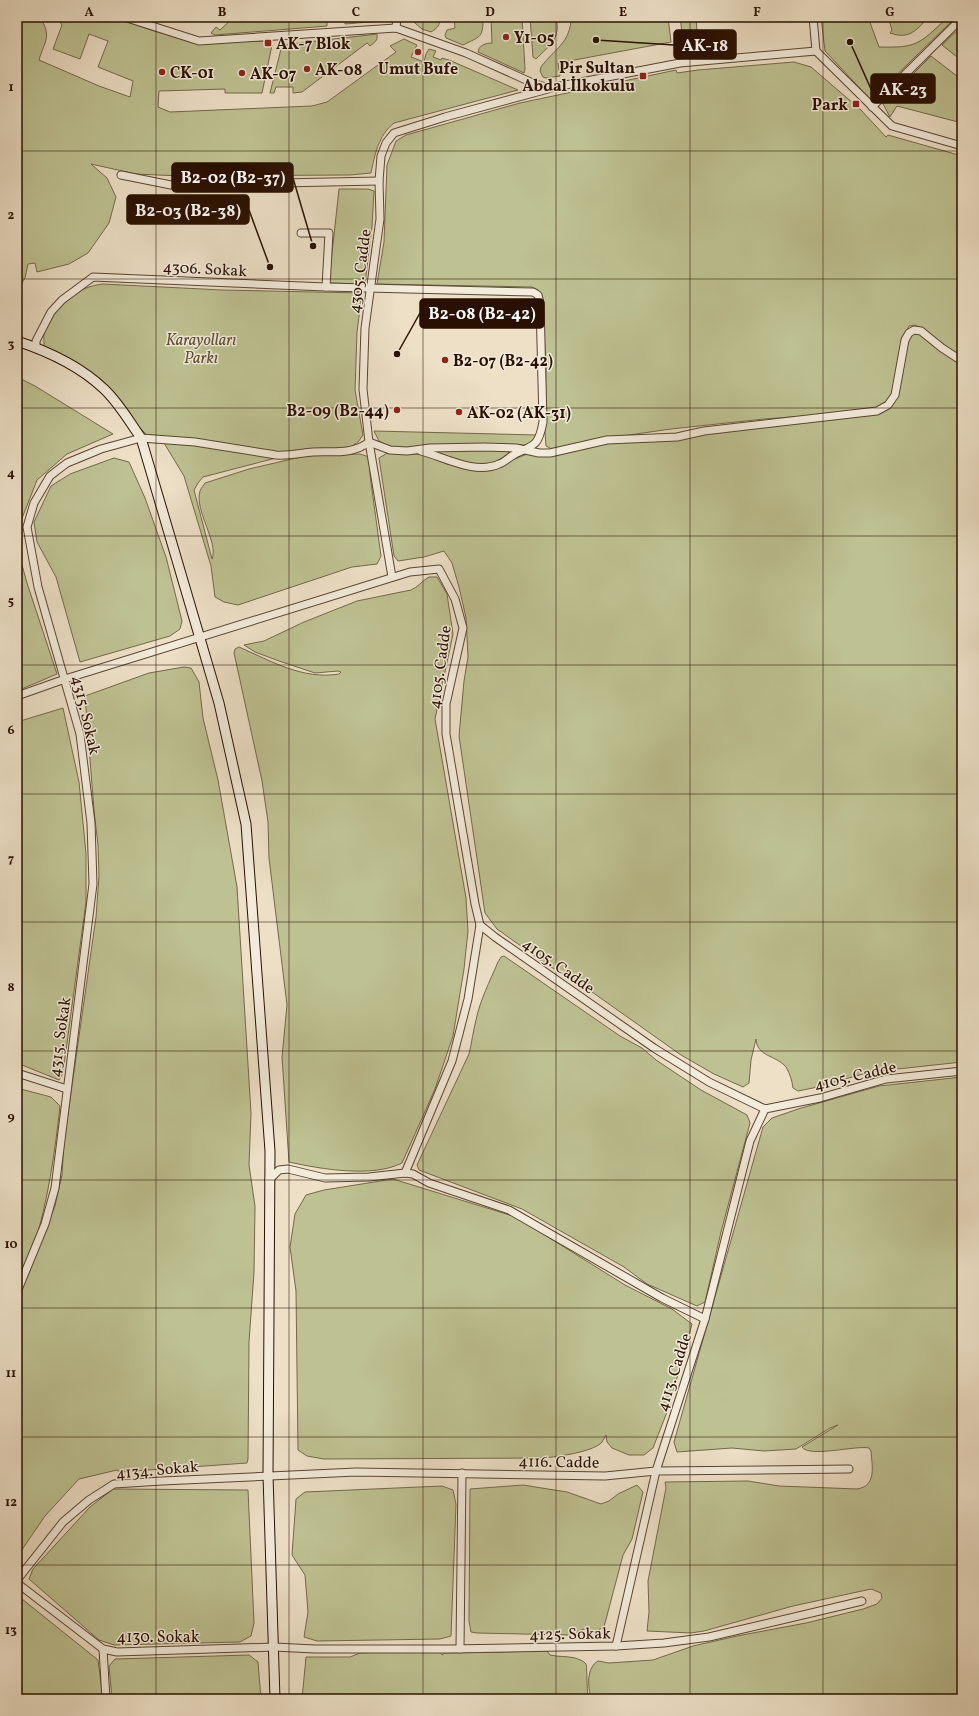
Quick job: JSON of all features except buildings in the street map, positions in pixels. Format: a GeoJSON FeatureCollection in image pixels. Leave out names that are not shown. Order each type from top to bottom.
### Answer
{"type":"FeatureCollection","features":[{"type":"Feature","properties":{"kind":"street"},"geometry":{"type":"LineString","coordinates":[[124,17],[199,41],[396,28],[466,53],[535,84],[550,88]]}},
{"type":"Feature","properties":{"kind":"street"},"geometry":{"type":"LineString","coordinates":[[396,28],[397,17]]}},
{"type":"Feature","properties":{"kind":"street"},"geometry":{"type":"LineString","coordinates":[[812,17],[816,51],[892,126],[962,146]]}},
{"type":"Feature","properties":{"kind":"street"},"geometry":{"type":"LineString","coordinates":[[872,107],[962,18]]}},
{"type":"Feature","properties":{"kind":"street","name":"4305. Cadde"},"geometry":{"type":"LineString","coordinates":[[392,577],[369,442],[363,389],[365,328],[380,219],[379,181],[381,156],[386,143],[394,133],[445,117],[550,88],[680,63],[816,51]]}},
{"type":"Feature","properties":{"kind":"street"},"geometry":{"type":"LineString","coordinates":[[121,175],[171,185],[379,181]]}},
{"type":"Feature","properties":{"kind":"street"},"geometry":{"type":"LineString","coordinates":[[301,233],[329,234],[326,287]]}},
{"type":"Feature","properties":{"kind":"street","name":"4306. Sokak"},"geometry":{"type":"LineString","coordinates":[[36,348],[36,340],[51,312],[62,300],[93,277],[326,287],[533,292],[538,295],[540,303],[543,422],[540,437],[534,444],[525,450]]}},
{"type":"Feature","properties":{"kind":"street"},"geometry":{"type":"LineString","coordinates":[[369,442],[390,450],[407,451],[430,448],[484,447],[516,448],[539,453],[607,440],[677,437],[704,431],[877,411],[888,405],[895,395],[905,340],[909,333],[914,330],[921,331],[962,362]]}},
{"type":"Feature","properties":{"kind":"street"},"geometry":{"type":"LineString","coordinates":[[17,341],[65,361],[103,388],[122,410],[141,438],[155,482],[198,636],[219,703],[246,824],[270,1151],[268,1475],[275,1699]]}},
{"type":"Feature","properties":{"kind":"street","name":"4315. Sokak"},"geometry":{"type":"LineString","coordinates":[[17,1292],[45,1224],[54,1188],[93,884],[91,823],[80,734],[38,586],[27,527],[34,503],[50,476],[67,462],[101,449],[141,438],[195,442],[276,456],[289,456],[312,452],[347,452],[362,447],[369,442]]}},
{"type":"Feature","properties":{"kind":"street"},"geometry":{"type":"LineString","coordinates":[[418,450],[465,466],[499,465],[512,456],[525,450]]}},
{"type":"Feature","properties":{"kind":"street","name":"4105. Cadde"},"geometry":{"type":"LineString","coordinates":[[392,577],[410,572],[439,569],[455,599],[463,628],[446,704],[446,734],[475,904],[480,925],[500,941],[654,1048],[709,1082],[765,1109],[820,1098],[886,1079],[962,1071]]}},
{"type":"Feature","properties":{"kind":"street"},"geometry":{"type":"LineString","coordinates":[[17,696],[198,636],[392,577]]}},
{"type":"Feature","properties":{"kind":"street"},"geometry":{"type":"LineString","coordinates":[[405,1173],[452,1062],[468,999],[480,925]]}},
{"type":"Feature","properties":{"kind":"street"},"geometry":{"type":"LineString","coordinates":[[17,1073],[66,1089]]}},
{"type":"Feature","properties":{"kind":"street","name":"4113. Cadde"},"geometry":{"type":"LineString","coordinates":[[616,1646],[656,1471],[705,1318],[750,1141],[765,1109]]}},
{"type":"Feature","properties":{"kind":"street"},"geometry":{"type":"LineString","coordinates":[[269,1180],[279,1170],[288,1169],[325,1178],[369,1178],[405,1173],[413,1174],[430,1183],[509,1210],[662,1298],[705,1318]]}},
{"type":"Feature","properties":{"kind":"street","name":"4116. Cadde"},"geometry":{"type":"LineString","coordinates":[[268,1475],[356,1472],[605,1476],[656,1471],[849,1469]]}},
{"type":"Feature","properties":{"kind":"street"},"geometry":{"type":"LineString","coordinates":[[460,1649],[462,1473]]}},
{"type":"Feature","properties":{"kind":"street","name":"4134. Sokak"},"geometry":{"type":"LineString","coordinates":[[17,1581],[63,1522],[89,1500],[114,1484],[268,1475]]}},
{"type":"Feature","properties":{"kind":"street","name":"4130. Sokak"},"geometry":{"type":"LineString","coordinates":[[17,1581],[103,1649],[117,1652],[144,1652],[274,1647]]}},
{"type":"Feature","properties":{"kind":"street","name":"4125. Sokak"},"geometry":{"type":"LineString","coordinates":[[274,1647],[315,1649],[460,1649],[616,1646],[664,1643],[708,1637],[862,1601]]}},
{"type":"Feature","properties":{"kind":"street"},"geometry":{"type":"LineString","coordinates":[[103,1649],[106,1699]]}},
{"type":"Feature","properties":{"kind":"green space"},"geometry":{"type":"Polygon","coordinates":[[[17,17],[40,17],[44,24],[47,34],[39,60],[99,86],[130,97],[133,81],[98,67],[108,41],[89,34],[80,59],[53,49],[62,25],[56,17],[113,17],[192,42],[265,41],[272,45],[262,93],[225,93],[225,89],[159,91],[158,107],[170,112],[312,106],[327,102],[396,52],[390,46],[404,39],[417,45],[411,57],[424,62],[429,49],[436,51],[433,57],[441,60],[442,58],[449,60],[518,90],[394,123],[384,134],[378,146],[371,173],[350,175],[181,176],[136,174],[91,164],[107,178],[116,197],[109,223],[88,253],[69,264],[37,272],[35,263],[28,264],[25,278],[17,290],[17,17]]]}},
{"type":"Feature","properties":{"kind":"green space"},"geometry":{"type":"Polygon","coordinates":[[[234,17],[327,17],[327,26],[215,35],[211,33],[216,27],[220,30],[234,17]]]}},
{"type":"Feature","properties":{"kind":"green space"},"geometry":{"type":"Polygon","coordinates":[[[347,17],[388,17],[381,21],[345,24],[345,18],[347,17]]]}},
{"type":"Feature","properties":{"kind":"green space"},"geometry":{"type":"Polygon","coordinates":[[[408,17],[440,17],[440,20],[438,26],[431,32],[422,29],[408,17]]]}},
{"type":"Feature","properties":{"kind":"green space"},"geometry":{"type":"Polygon","coordinates":[[[454,17],[483,17],[480,36],[463,45],[446,38],[445,35],[447,30],[455,28],[454,17]]]}},
{"type":"Feature","properties":{"kind":"green space"},"geometry":{"type":"Polygon","coordinates":[[[491,17],[522,17],[524,73],[478,52],[483,45],[492,43],[491,17]]]}},
{"type":"Feature","properties":{"kind":"green space"},"geometry":{"type":"Polygon","coordinates":[[[530,17],[556,17],[556,36],[550,45],[536,59],[533,57],[530,17]]]}},
{"type":"Feature","properties":{"kind":"green space"},"geometry":{"type":"Polygon","coordinates":[[[571,17],[668,17],[671,42],[558,63],[560,76],[543,77],[540,71],[541,67],[565,40],[570,26],[571,17]]]}},
{"type":"Feature","properties":{"kind":"green space"},"geometry":{"type":"Polygon","coordinates":[[[680,17],[696,17],[698,47],[684,47],[680,17]]]}},
{"type":"Feature","properties":{"kind":"green space"},"geometry":{"type":"Polygon","coordinates":[[[821,17],[868,17],[879,47],[902,47],[917,43],[923,39],[946,19],[944,17],[956,17],[871,100],[825,51],[821,17]]]}},
{"type":"Feature","properties":{"kind":"green space"},"geometry":{"type":"Polygon","coordinates":[[[888,17],[929,17],[916,30],[908,34],[897,35],[890,33],[892,30],[888,17]]]}},
{"type":"Feature","properties":{"kind":"green space"},"geometry":{"type":"Polygon","coordinates":[[[962,26],[962,61],[942,45],[962,26]]]}},
{"type":"Feature","properties":{"kind":"green space"},"geometry":{"type":"Polygon","coordinates":[[[377,34],[377,40],[370,46],[367,43],[302,92],[293,93],[293,87],[276,87],[274,93],[270,93],[282,45],[377,34]]]}},
{"type":"Feature","properties":{"kind":"green space"},"geometry":{"type":"Polygon","coordinates":[[[931,56],[962,80],[962,123],[897,106],[890,117],[883,104],[931,56]]]}},
{"type":"Feature","properties":{"kind":"green space"},"geometry":{"type":"Polygon","coordinates":[[[794,62],[811,67],[861,110],[886,137],[888,135],[962,156],[962,358],[915,325],[909,326],[906,332],[893,392],[888,401],[879,409],[671,429],[594,440],[552,449],[546,446],[546,366],[542,297],[538,290],[532,287],[377,284],[384,242],[387,165],[396,141],[406,135],[520,103],[676,70],[677,73],[794,62]]]}},
{"type":"Feature","properties":{"kind":"green space"},"geometry":{"type":"Polygon","coordinates":[[[339,189],[368,189],[374,191],[372,226],[365,284],[330,283],[329,281],[339,189]]]}},
{"type":"Feature","properties":{"kind":"green space","name":"Karayolları Parkı"},"geometry":{"type":"Polygon","coordinates":[[[103,284],[222,290],[362,293],[357,332],[355,390],[363,435],[358,442],[349,448],[320,449],[297,452],[267,452],[223,443],[147,435],[136,424],[127,410],[44,347],[45,328],[55,310],[77,292],[94,285],[103,284]]]}},
{"type":"Feature","properties":{"kind":"green space"},"geometry":{"type":"Polygon","coordinates":[[[917,333],[921,334],[962,364],[962,1062],[870,1072],[798,1091],[793,1088],[791,1077],[786,1067],[782,1063],[763,1053],[757,1045],[756,1039],[751,1060],[749,1083],[743,1087],[714,1074],[681,1055],[585,987],[546,964],[497,929],[485,913],[459,736],[464,681],[468,657],[466,618],[459,587],[452,563],[444,551],[424,557],[398,561],[394,556],[379,458],[389,452],[427,455],[447,464],[477,469],[496,467],[527,454],[542,456],[593,445],[733,428],[891,406],[907,342],[910,335],[917,333]]]}},
{"type":"Feature","properties":{"kind":"green space"},"geometry":{"type":"Polygon","coordinates":[[[17,377],[35,386],[113,434],[67,454],[37,480],[21,521],[21,538],[17,543],[17,377]]]}},
{"type":"Feature","properties":{"kind":"green space"},"geometry":{"type":"Polygon","coordinates":[[[374,431],[537,435],[529,444],[524,445],[412,449],[389,447],[379,441],[374,431]]]}},
{"type":"Feature","properties":{"kind":"green space"},"geometry":{"type":"Polygon","coordinates":[[[164,443],[204,445],[276,458],[203,477],[198,483],[194,490],[212,559],[212,544],[200,507],[199,499],[200,491],[205,483],[249,469],[305,456],[360,454],[369,457],[381,556],[377,564],[352,567],[238,605],[224,602],[215,597],[211,566],[184,476],[164,443]]]}},
{"type":"Feature","properties":{"kind":"green space"},"geometry":{"type":"Polygon","coordinates":[[[467,449],[509,451],[507,456],[499,462],[476,466],[456,461],[431,451],[467,449]]]}},
{"type":"Feature","properties":{"kind":"green space"},"geometry":{"type":"Polygon","coordinates":[[[114,458],[129,462],[145,498],[166,557],[182,621],[180,629],[170,636],[80,662],[56,577],[37,542],[34,522],[51,486],[70,474],[114,458]]]}},
{"type":"Feature","properties":{"kind":"green space"},"geometry":{"type":"Polygon","coordinates":[[[17,547],[27,583],[57,674],[17,691],[17,547]]]}},
{"type":"Feature","properties":{"kind":"green space"},"geometry":{"type":"Polygon","coordinates":[[[429,577],[437,577],[447,594],[453,634],[435,719],[466,898],[468,931],[464,969],[453,1036],[435,1089],[402,1163],[390,1168],[376,1170],[346,1171],[289,1162],[282,1057],[287,1005],[269,858],[268,822],[262,781],[234,653],[235,649],[239,647],[300,672],[326,675],[339,674],[341,672],[338,671],[315,673],[255,652],[244,645],[264,641],[304,622],[357,601],[411,590],[429,577]]]}},
{"type":"Feature","properties":{"kind":"green space"},"geometry":{"type":"Polygon","coordinates":[[[184,667],[191,668],[199,682],[203,718],[218,780],[237,887],[251,1113],[249,1165],[255,1206],[254,1272],[249,1342],[248,1459],[247,1463],[120,1472],[117,1470],[79,1479],[45,1516],[17,1557],[17,1300],[55,1206],[62,1175],[64,1142],[96,917],[99,876],[98,845],[85,696],[149,673],[184,667]]]}},
{"type":"Feature","properties":{"kind":"green space"},"geometry":{"type":"Polygon","coordinates":[[[63,708],[79,782],[86,853],[86,902],[63,1073],[59,1080],[17,1063],[17,722],[63,708]]]}},
{"type":"Feature","properties":{"kind":"green space"},"geometry":{"type":"Polygon","coordinates":[[[504,956],[620,1036],[642,1048],[656,1060],[701,1090],[747,1115],[750,1123],[721,1232],[705,1302],[697,1306],[647,1284],[624,1267],[522,1209],[419,1170],[417,1165],[469,1054],[474,1028],[483,998],[498,962],[501,957],[504,956]]]}},
{"type":"Feature","properties":{"kind":"green space"},"geometry":{"type":"Polygon","coordinates":[[[962,1077],[962,1699],[591,1699],[589,1678],[591,1668],[598,1661],[609,1663],[653,1660],[693,1646],[806,1623],[863,1609],[877,1604],[882,1598],[881,1593],[871,1589],[793,1606],[704,1631],[691,1633],[647,1631],[649,1612],[648,1581],[666,1488],[665,1482],[748,1481],[779,1486],[857,1489],[868,1484],[872,1474],[871,1451],[869,1448],[814,1451],[806,1450],[802,1447],[838,1425],[830,1428],[796,1449],[764,1451],[732,1448],[677,1452],[674,1442],[763,1127],[772,1118],[879,1086],[962,1077]]]}},
{"type":"Feature","properties":{"kind":"green space"},"geometry":{"type":"Polygon","coordinates":[[[17,1088],[51,1097],[60,1106],[47,1194],[39,1229],[17,1285],[17,1088]]]}},
{"type":"Feature","properties":{"kind":"green space"},"geometry":{"type":"Polygon","coordinates":[[[393,1179],[516,1217],[625,1285],[672,1309],[692,1324],[669,1407],[653,1448],[644,1455],[629,1455],[612,1448],[607,1442],[606,1435],[601,1443],[590,1449],[574,1454],[543,1458],[324,1459],[307,1456],[298,1450],[296,1291],[290,1247],[295,1214],[306,1195],[324,1190],[393,1179]]]}},
{"type":"Feature","properties":{"kind":"green space"},"geometry":{"type":"Polygon","coordinates":[[[523,1485],[567,1492],[601,1504],[637,1485],[643,1492],[632,1539],[623,1555],[604,1627],[594,1632],[584,1629],[569,1635],[471,1632],[469,1621],[470,1489],[523,1485]]]}},
{"type":"Feature","properties":{"kind":"green space"},"geometry":{"type":"Polygon","coordinates":[[[442,1486],[453,1490],[456,1504],[451,1636],[440,1639],[317,1641],[304,1637],[308,1612],[305,1575],[292,1555],[296,1499],[305,1492],[442,1486]]]}},
{"type":"Feature","properties":{"kind":"green space"},"geometry":{"type":"Polygon","coordinates":[[[113,1489],[248,1490],[254,1623],[251,1636],[240,1642],[114,1645],[99,1640],[29,1579],[33,1569],[90,1507],[113,1489]]]}},
{"type":"Feature","properties":{"kind":"green space"},"geometry":{"type":"Polygon","coordinates":[[[17,1599],[22,1599],[98,1660],[103,1699],[17,1699],[17,1599]]]}},
{"type":"Feature","properties":{"kind":"green space"},"geometry":{"type":"Polygon","coordinates":[[[422,1651],[440,1652],[442,1655],[445,1653],[547,1651],[550,1655],[575,1658],[586,1664],[588,1699],[302,1699],[306,1657],[350,1657],[360,1653],[422,1651]]]}},
{"type":"Feature","properties":{"kind":"green space"},"geometry":{"type":"Polygon","coordinates":[[[249,1655],[258,1662],[261,1699],[112,1699],[109,1666],[115,1659],[249,1655]]]}},
{"type":"Feature","properties":{"kind":"place","name":"Y1-05"},"geometry":{"type":"Point","coordinates":[506,37]}},
{"type":"Feature","properties":{"kind":"place","name":"AK-18"},"geometry":{"type":"Point","coordinates":[596,40]}},
{"type":"Feature","properties":{"kind":"place","name":"AK-23"},"geometry":{"type":"Point","coordinates":[850,42]}},
{"type":"Feature","properties":{"kind":"place","name":"AK-7 Blok"},"geometry":{"type":"Point","coordinates":[268,43]}},
{"type":"Feature","properties":{"kind":"place","name":"Umut Bufe"},"geometry":{"type":"Point","coordinates":[418,52]}},
{"type":"Feature","properties":{"kind":"place","name":"AK-08"},"geometry":{"type":"Point","coordinates":[307,69]}},
{"type":"Feature","properties":{"kind":"place","name":"CK-01"},"geometry":{"type":"Point","coordinates":[162,72]}},
{"type":"Feature","properties":{"kind":"place","name":"AK-07"},"geometry":{"type":"Point","coordinates":[242,73]}},
{"type":"Feature","properties":{"kind":"place","name":"Pir Sultan Abdal İlkokulu"},"geometry":{"type":"Point","coordinates":[643,76]}},
{"type":"Feature","properties":{"kind":"place","name":"Park"},"geometry":{"type":"Point","coordinates":[856,104]}},
{"type":"Feature","properties":{"kind":"place","name":"B2-02 (B2-37)"},"geometry":{"type":"Point","coordinates":[313,246]}},
{"type":"Feature","properties":{"kind":"place","name":"B2-03 (B2-38)"},"geometry":{"type":"Point","coordinates":[270,267]}},
{"type":"Feature","properties":{"kind":"place","name":"B2-08 (B2-42)"},"geometry":{"type":"Point","coordinates":[397,354]}},
{"type":"Feature","properties":{"kind":"place","name":"B2-07 (B2-42)"},"geometry":{"type":"Point","coordinates":[445,360]}},
{"type":"Feature","properties":{"kind":"place","name":"B2-09 (B2-44)"},"geometry":{"type":"Point","coordinates":[397,410]}},
{"type":"Feature","properties":{"kind":"place","name":"AK-02 (AK-31)"},"geometry":{"type":"Point","coordinates":[459,412]}}]}
